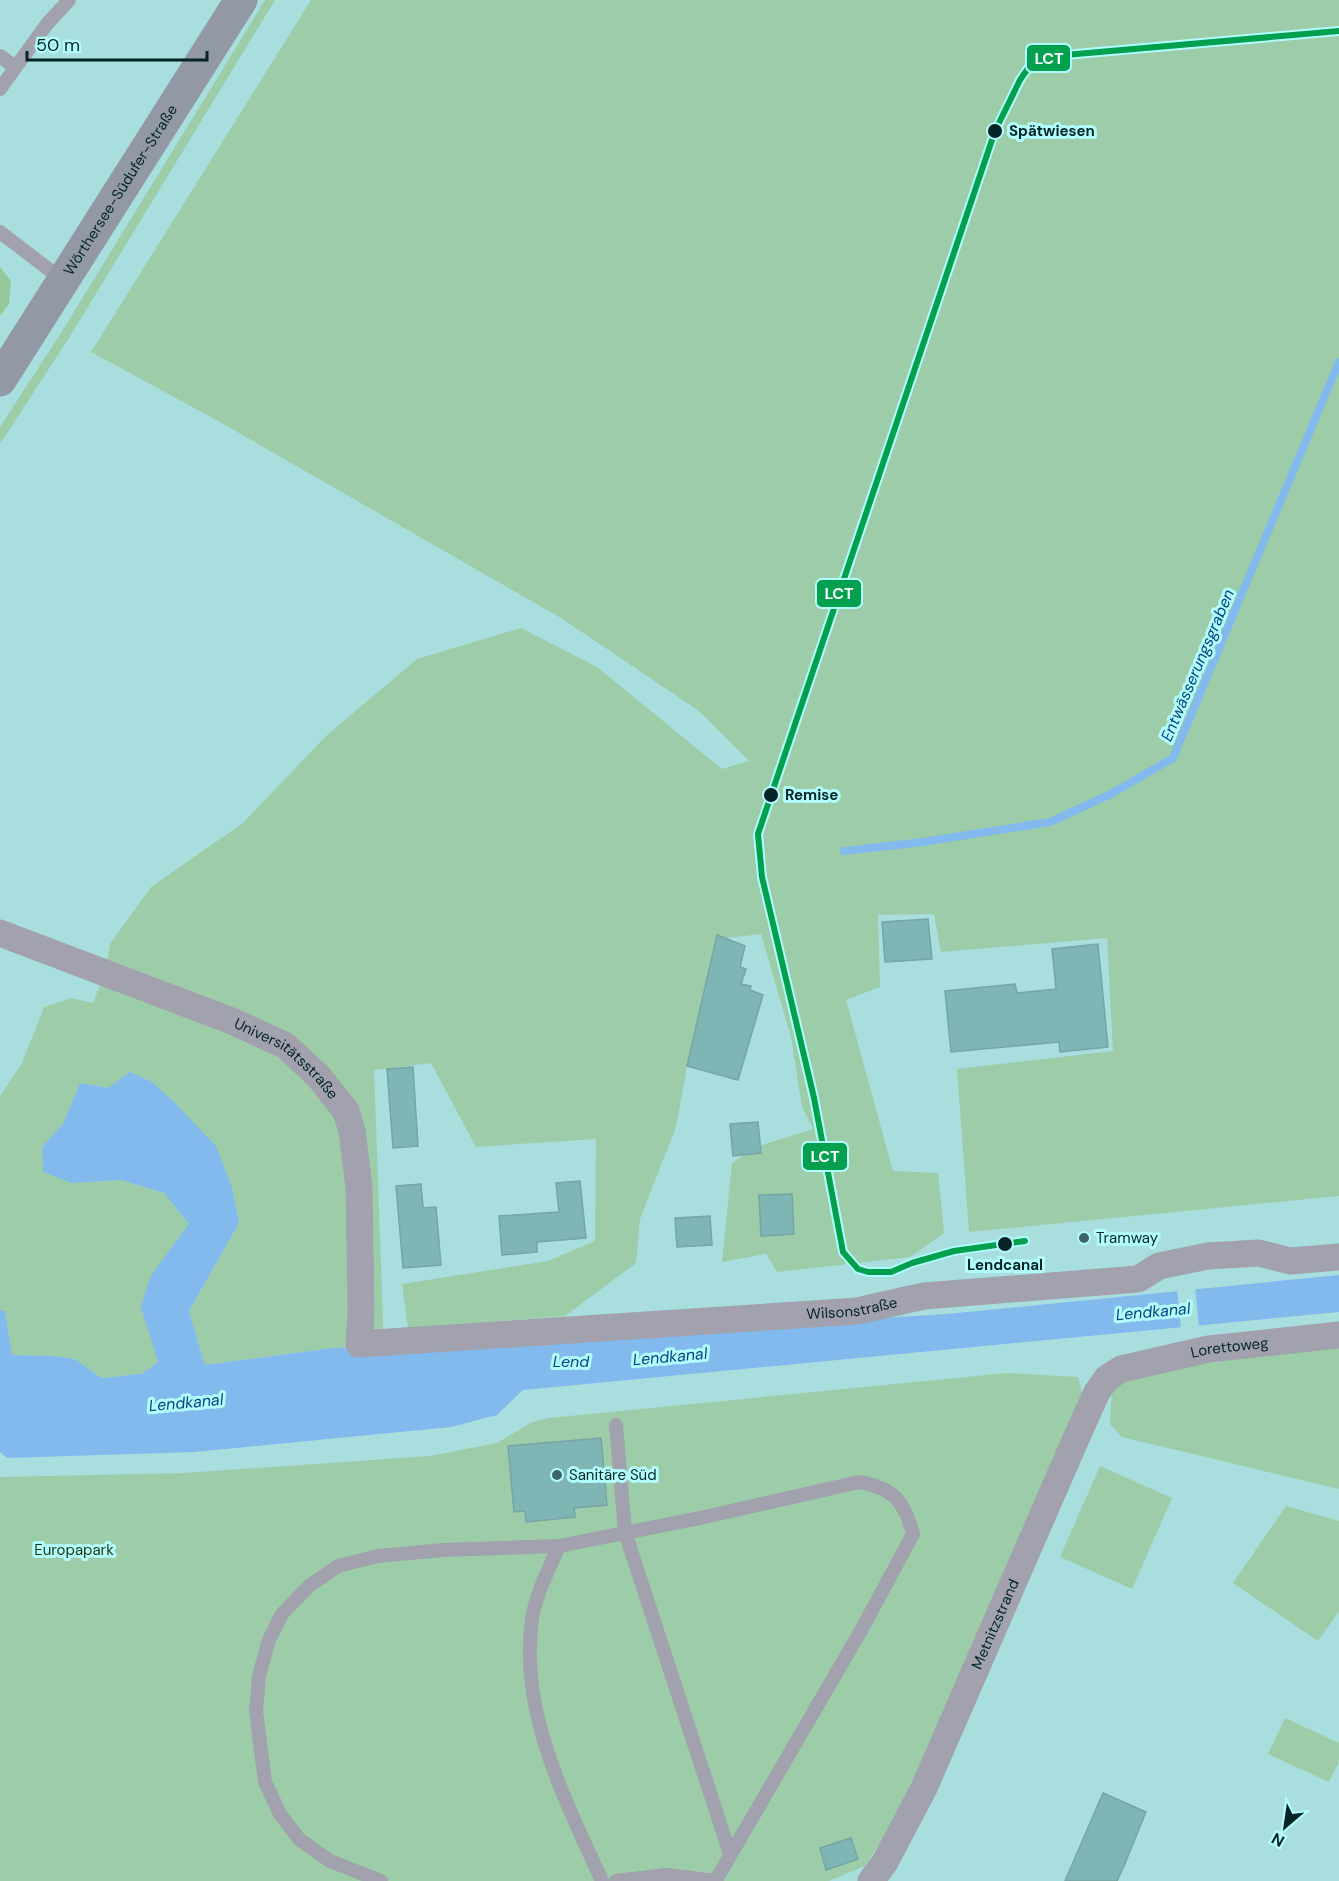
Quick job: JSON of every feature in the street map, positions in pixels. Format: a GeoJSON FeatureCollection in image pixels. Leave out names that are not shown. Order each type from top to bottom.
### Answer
{"type":"FeatureCollection","features":[{"type":"Feature","properties":{"kind":"main road","name":"Wörthersee-Südufer-Straße"},"geometry":{"type":"LineString","coordinates":[[0,380],[242,0]]}},
{"type":"Feature","properties":{"kind":"street","name":"Universitätsstraße"},"geometry":{"type":"LineString","coordinates":[[0,933],[232,1021],[286,1046],[319,1077],[346,1111],[352,1131],[359,1187],[361,1313],[359,1344]]}},
{"type":"Feature","properties":{"kind":"street","name":"Wilsonstraße"},"geometry":{"type":"LineString","coordinates":[[359,1344],[857,1311],[924,1296],[1138,1279],[1158,1266],[1208,1256],[1259,1253],[1290,1262],[1339,1257]]}},
{"type":"Feature","properties":{"kind":"street","name":"Lorettoweg"},"geometry":{"type":"LineString","coordinates":[[1121,1369],[1209,1349],[1339,1335]]}},
{"type":"Feature","properties":{"kind":"street","name":"Metnitzstrand"},"geometry":{"type":"LineString","coordinates":[[871,1881],[885,1862],[924,1788],[1097,1392],[1107,1378],[1121,1369]]}},
{"type":"Feature","properties":{"kind":"lane"},"geometry":{"type":"LineString","coordinates":[[0,89],[47,24],[69,0]]}},
{"type":"Feature","properties":{"kind":"lane"},"geometry":{"type":"LineString","coordinates":[[0,56],[15,67]]}},
{"type":"Feature","properties":{"kind":"lane"},"geometry":{"type":"LineString","coordinates":[[0,232],[64,281]]}},
{"type":"Feature","properties":{"kind":"lane"},"geometry":{"type":"LineString","coordinates":[[616,1425],[625,1532],[730,1854]]}},
{"type":"Feature","properties":{"kind":"lane"},"geometry":{"type":"LineString","coordinates":[[381,1881],[330,1860],[299,1839],[279,1814],[265,1782],[256,1711],[259,1676],[269,1640],[282,1614],[309,1586],[338,1566],[378,1556],[443,1550],[559,1546],[700,1518],[859,1482],[879,1486],[895,1495],[908,1514],[913,1534],[893,1573],[716,1880],[666,1875],[616,1881]]}},
{"type":"Feature","properties":{"kind":"lane"},"geometry":{"type":"LineString","coordinates":[[559,1546],[538,1594],[532,1618],[530,1660],[532,1684],[544,1743],[566,1803],[602,1881]]}},
{"type":"Feature","properties":{"kind":"green space"},"geometry":{"type":"Polygon","coordinates":[[[265,0],[275,0],[69,338],[0,444],[0,427],[61,333],[265,0]]]}},
{"type":"Feature","properties":{"kind":"green space"},"geometry":{"type":"Polygon","coordinates":[[[311,0],[1339,0],[1339,1196],[969,1232],[957,1069],[1113,1051],[1107,938],[941,952],[934,914],[878,915],[880,987],[846,1000],[893,1171],[938,1173],[944,1233],[910,1257],[777,1272],[766,1254],[722,1262],[732,1163],[756,1147],[813,1129],[802,1107],[791,1037],[761,934],[728,938],[717,935],[687,1066],[676,1127],[640,1219],[636,1263],[565,1316],[408,1328],[402,1284],[548,1261],[595,1241],[596,1139],[476,1147],[431,1063],[374,1070],[384,1348],[332,1348],[205,1365],[189,1311],[239,1223],[232,1187],[215,1146],[176,1104],[80,1083],[63,1124],[42,1147],[72,1183],[121,1180],[164,1193],[189,1224],[151,1277],[158,1362],[142,1374],[101,1378],[75,1359],[11,1355],[5,1312],[0,1310],[0,1096],[22,1063],[44,1007],[71,998],[93,1003],[105,973],[110,944],[151,887],[243,823],[326,736],[417,659],[521,628],[597,667],[722,769],[749,761],[699,711],[561,618],[211,417],[91,352],[311,0]]]}},
{"type":"Feature","properties":{"kind":"green space"},"geometry":{"type":"Polygon","coordinates":[[[0,267],[11,281],[9,304],[0,316],[0,267]]]}},
{"type":"Feature","properties":{"kind":"green space"},"geometry":{"type":"Polygon","coordinates":[[[1339,1347],[1339,1489],[1122,1437],[1110,1424],[1112,1389],[1125,1374],[1339,1347]]]}},
{"type":"Feature","properties":{"kind":"green space","name":"Europapark"},"geometry":{"type":"Polygon","coordinates":[[[1007,1373],[1078,1377],[1082,1392],[1077,1410],[913,1781],[865,1866],[829,1881],[0,1881],[0,1477],[185,1473],[430,1456],[497,1443],[532,1422],[549,1418],[1007,1373]]]}},
{"type":"Feature","properties":{"kind":"green space"},"geometry":{"type":"Polygon","coordinates":[[[1100,1466],[1172,1498],[1132,1589],[1060,1557],[1100,1466]]]}},
{"type":"Feature","properties":{"kind":"green space"},"geometry":{"type":"Polygon","coordinates":[[[1286,1506],[1339,1521],[1339,1611],[1318,1641],[1233,1583],[1286,1506]]]}},
{"type":"Feature","properties":{"kind":"green space"},"geometry":{"type":"Polygon","coordinates":[[[1285,1718],[1339,1743],[1339,1762],[1329,1782],[1268,1754],[1285,1718]]]}},
{"type":"Feature","properties":{"kind":"water"},"geometry":{"type":"Polygon","coordinates":[[[130,1072],[152,1082],[216,1146],[232,1187],[239,1223],[189,1311],[205,1365],[332,1348],[384,1348],[947,1314],[1339,1275],[1339,1312],[523,1390],[497,1415],[451,1427],[194,1452],[7,1458],[0,1452],[0,1310],[5,1311],[12,1355],[75,1359],[101,1378],[142,1374],[158,1362],[141,1307],[150,1277],[189,1224],[164,1193],[121,1180],[72,1183],[43,1172],[42,1147],[63,1124],[80,1083],[108,1088],[130,1072]]]}},
{"type":"Feature","properties":{"kind":"pier"},"geometry":{"type":"Polygon","coordinates":[[[1195,1286],[1199,1327],[1181,1329],[1177,1288],[1195,1286]]]}},
{"type":"Feature","properties":{"kind":"building"},"geometry":{"type":"Polygon","coordinates":[[[928,919],[932,959],[885,962],[882,922],[928,919]]]}},
{"type":"Feature","properties":{"kind":"building"},"geometry":{"type":"Polygon","coordinates":[[[717,935],[745,946],[740,967],[746,969],[741,984],[751,986],[750,990],[763,995],[738,1080],[687,1066],[717,935]]]}},
{"type":"Feature","properties":{"kind":"building"},"geometry":{"type":"Polygon","coordinates":[[[1098,944],[1108,1047],[1060,1052],[1059,1042],[951,1052],[945,991],[1015,984],[1017,993],[1056,989],[1052,949],[1098,944]]]}},
{"type":"Feature","properties":{"kind":"building"},"geometry":{"type":"Polygon","coordinates":[[[413,1067],[418,1146],[393,1148],[387,1069],[413,1067]]]}},
{"type":"Feature","properties":{"kind":"building"},"geometry":{"type":"Polygon","coordinates":[[[758,1122],[761,1153],[733,1156],[730,1124],[758,1122]]]}},
{"type":"Feature","properties":{"kind":"building"},"geometry":{"type":"Polygon","coordinates":[[[580,1181],[586,1238],[537,1242],[537,1252],[502,1255],[499,1216],[559,1212],[556,1183],[580,1181]]]}},
{"type":"Feature","properties":{"kind":"building"},"geometry":{"type":"Polygon","coordinates":[[[421,1184],[423,1208],[436,1207],[441,1265],[403,1268],[396,1186],[421,1184]]]}},
{"type":"Feature","properties":{"kind":"building"},"geometry":{"type":"Polygon","coordinates":[[[792,1194],[794,1234],[761,1236],[759,1195],[792,1194]]]}},
{"type":"Feature","properties":{"kind":"building"},"geometry":{"type":"Polygon","coordinates":[[[710,1216],[712,1245],[677,1247],[675,1218],[710,1216]]]}},
{"type":"Feature","properties":{"kind":"building","name":"Sanitäre Süd"},"geometry":{"type":"Polygon","coordinates":[[[601,1438],[607,1505],[574,1508],[575,1517],[526,1522],[525,1511],[514,1512],[508,1446],[601,1438]]]}},
{"type":"Feature","properties":{"kind":"building"},"geometry":{"type":"Polygon","coordinates":[[[1103,1793],[1146,1812],[1124,1866],[1117,1881],[1065,1881],[1103,1793]]]}},
{"type":"Feature","properties":{"kind":"building"},"geometry":{"type":"Polygon","coordinates":[[[851,1838],[858,1859],[826,1870],[820,1848],[851,1838]]]}},
{"type":"Feature","properties":{"kind":"waterway","name":"Entwässerungsgraben"},"geometry":{"type":"LineString","coordinates":[[844,851],[923,842],[1050,822],[1111,794],[1173,758],[1339,362]]}},
{"type":"Feature","properties":{"kind":"transit line","name":"LCT"},"geometry":{"type":"LineString","coordinates":[[1025,1241],[954,1251],[912,1263],[891,1272],[868,1272],[858,1269],[843,1252],[814,1098],[762,877],[758,834],[995,131],[1020,80],[1033,61],[1065,55],[1339,31]]}},
{"type":"Feature","properties":{"kind":"place","name":"Spätwiesen"},"geometry":{"type":"Point","coordinates":[995,131]}},
{"type":"Feature","properties":{"kind":"place","name":"Remise"},"geometry":{"type":"Point","coordinates":[771,795]}},
{"type":"Feature","properties":{"kind":"place","name":"Tramway"},"geometry":{"type":"Point","coordinates":[1084,1238]}},
{"type":"Feature","properties":{"kind":"place","name":"Lendcanal"},"geometry":{"type":"Point","coordinates":[1005,1244]}},
{"type":"Feature","properties":{"kind":"place","name":"Sanitäre Süd"},"geometry":{"type":"Point","coordinates":[557,1475]}},
{"type":"Feature","properties":{"kind":"water label","name":"Lendkanal"},"geometry":{"type":"Point","coordinates":[1153,1311]}},
{"type":"Feature","properties":{"kind":"water label","name":"Lendkanal"},"geometry":{"type":"Point","coordinates":[670,1356]}},
{"type":"Feature","properties":{"kind":"water label","name":"Lend"},"geometry":{"type":"Point","coordinates":[571,1361]}},
{"type":"Feature","properties":{"kind":"water label","name":"Lendkanal"},"geometry":{"type":"Point","coordinates":[186,1402]}}]}
